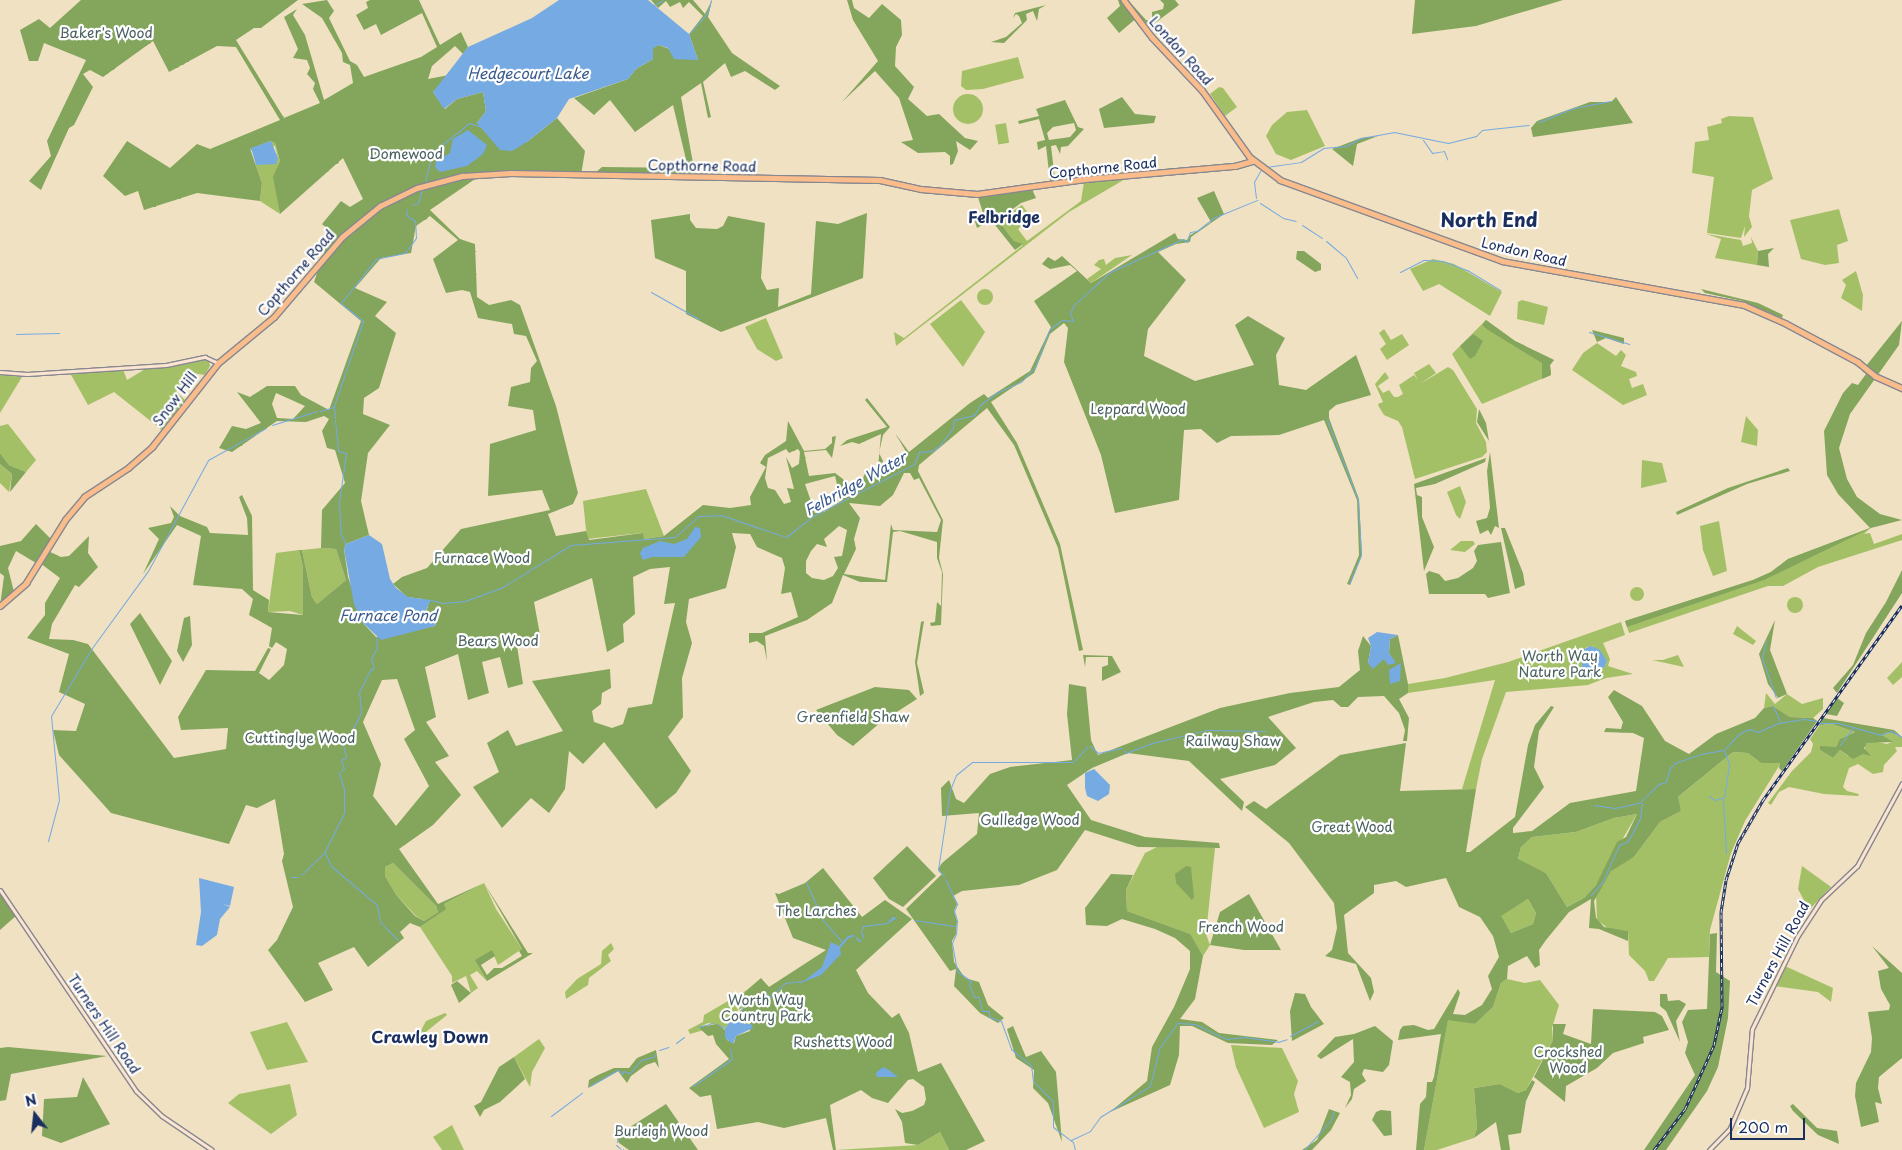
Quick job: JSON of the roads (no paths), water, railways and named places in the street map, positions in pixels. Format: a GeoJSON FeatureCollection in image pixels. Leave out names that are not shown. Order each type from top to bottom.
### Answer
{"type":"FeatureCollection","features":[{"type":"Feature","properties":{"kind":"highway","name":"London Road"},"geometry":{"type":"LineString","coordinates":[[1124,0],[1152,36],[1202,90],[1253,161],[1276,178],[1308,192],[1497,259],[1528,268],[1744,305],[1785,323],[1858,362],[1863,369],[1875,376],[1902,388]]}},
{"type":"Feature","properties":{"kind":"highway","name":"Copthorne Road"},"geometry":{"type":"LineString","coordinates":[[218,363],[267,325],[342,237],[359,221],[417,188],[462,176],[512,173],[880,180],[922,190],[973,194],[1085,179],[1235,166],[1253,161]]}},
{"type":"Feature","properties":{"kind":"highway","name":"Snow Hill"},"geometry":{"type":"LineString","coordinates":[[0,606],[26,583],[72,510],[92,490],[128,468],[152,447],[218,363]]}},
{"type":"Feature","properties":{"kind":"main road","name":"Snow Hill"},"geometry":{"type":"LineString","coordinates":[[0,372],[27,374],[166,365],[205,357],[218,363]]}},
{"type":"Feature","properties":{"kind":"main road","name":"Turners Hill Road"},"geometry":{"type":"LineString","coordinates":[[1710,1150],[1730,1128],[1748,1088],[1752,1029],[1797,937],[1821,900],[1857,866],[1902,783]]}},
{"type":"Feature","properties":{"kind":"main road","name":"Turners Hill Road"},"geometry":{"type":"LineString","coordinates":[[0,890],[136,1091],[162,1116],[212,1150]]}},
{"type":"Feature","properties":{"kind":"water","name":"Hedgecourt Lake"},"geometry":{"type":"Polygon","coordinates":[[[559,0],[648,0],[689,34],[698,60],[674,59],[668,48],[659,45],[653,48],[653,59],[636,69],[628,79],[569,99],[557,118],[527,142],[512,151],[500,150],[477,123],[486,111],[483,92],[457,99],[444,109],[433,92],[468,47],[532,18],[559,0]]]}},
{"type":"Feature","properties":{"kind":"water"},"geometry":{"type":"Polygon","coordinates":[[[468,130],[487,145],[483,154],[467,166],[440,172],[435,167],[436,161],[450,153],[453,139],[468,130]]]}},
{"type":"Feature","properties":{"kind":"water"},"geometry":{"type":"Polygon","coordinates":[[[271,141],[278,158],[276,164],[256,165],[251,148],[271,141]]]}},
{"type":"Feature","properties":{"kind":"water"},"geometry":{"type":"Polygon","coordinates":[[[695,527],[700,528],[701,537],[684,557],[652,557],[643,560],[640,553],[643,548],[660,541],[674,544],[687,539],[695,527]]]}},
{"type":"Feature","properties":{"kind":"water","name":"Furnace Pond"},"geometry":{"type":"Polygon","coordinates":[[[369,535],[382,544],[390,579],[396,588],[408,597],[431,600],[425,612],[438,615],[435,626],[381,640],[363,623],[354,604],[344,549],[346,544],[369,535]]]}},
{"type":"Feature","properties":{"kind":"water"},"geometry":{"type":"Polygon","coordinates":[[[1377,632],[1398,635],[1390,639],[1389,653],[1396,663],[1388,665],[1384,659],[1373,669],[1368,663],[1371,646],[1368,638],[1377,632]]]}},
{"type":"Feature","properties":{"kind":"water"},"geometry":{"type":"Polygon","coordinates":[[[1591,646],[1600,650],[1607,661],[1604,668],[1598,667],[1590,678],[1582,678],[1582,660],[1588,659],[1584,649],[1591,646]]]}},
{"type":"Feature","properties":{"kind":"water"},"geometry":{"type":"Polygon","coordinates":[[[1401,663],[1400,681],[1390,684],[1389,670],[1401,663]]]}},
{"type":"Feature","properties":{"kind":"water"},"geometry":{"type":"Polygon","coordinates":[[[1094,769],[1110,785],[1109,794],[1098,801],[1087,796],[1085,788],[1085,773],[1094,769]]]}},
{"type":"Feature","properties":{"kind":"water"},"geometry":{"type":"Polygon","coordinates":[[[199,878],[234,887],[230,906],[223,904],[230,907],[220,919],[217,935],[202,946],[196,945],[201,912],[199,878]]]}},
{"type":"Feature","properties":{"kind":"water"},"geometry":{"type":"Polygon","coordinates":[[[893,917],[897,918],[887,924],[864,927],[862,932],[864,937],[861,942],[855,936],[849,938],[840,948],[841,954],[821,975],[801,983],[792,982],[804,981],[822,967],[831,942],[839,946],[848,936],[854,935],[861,941],[863,938],[861,933],[863,926],[887,923],[893,917]]]}},
{"type":"Feature","properties":{"kind":"water"},"geometry":{"type":"Polygon","coordinates":[[[740,1015],[744,1024],[751,1024],[753,1028],[736,1036],[733,1044],[725,1038],[725,1029],[713,1023],[726,1028],[730,1020],[740,1015]]]}},
{"type":"Feature","properties":{"kind":"water"},"geometry":{"type":"Polygon","coordinates":[[[883,1067],[898,1077],[877,1077],[876,1073],[883,1067]]]}},
{"type":"Feature","properties":{"kind":"waterway"},"geometry":{"type":"LineString","coordinates":[[654,5],[663,0]]}},
{"type":"Feature","properties":{"kind":"waterway"},"geometry":{"type":"LineString","coordinates":[[689,34],[708,12],[711,0]]}},
{"type":"Feature","properties":{"kind":"waterway"},"geometry":{"type":"LineString","coordinates":[[1539,122],[1574,108],[1610,101]]}},
{"type":"Feature","properties":{"kind":"waterway"},"geometry":{"type":"LineString","coordinates":[[425,182],[432,153],[469,123],[481,127]]}},
{"type":"Feature","properties":{"kind":"waterway"},"geometry":{"type":"LineString","coordinates":[[1266,167],[1301,162],[1323,148],[1346,146],[1361,138],[1394,132],[1448,143],[1476,136],[1482,130],[1529,125]]}},
{"type":"Feature","properties":{"kind":"waterway"},"geometry":{"type":"LineString","coordinates":[[1423,140],[1432,153],[1444,151],[1447,159]]}},
{"type":"Feature","properties":{"kind":"waterway"},"geometry":{"type":"LineString","coordinates":[[1256,198],[1254,182],[1260,171]]}},
{"type":"Feature","properties":{"kind":"waterway"},"geometry":{"type":"LineString","coordinates":[[413,205],[418,203],[422,189]]}},
{"type":"Feature","properties":{"kind":"waterway","name":"Felbridge Water"},"geometry":{"type":"LineString","coordinates":[[431,600],[443,603],[465,601],[501,588],[571,545],[675,537],[698,516],[721,515],[786,537],[813,516],[914,464],[919,452],[932,451],[940,445],[953,428],[954,420],[974,415],[981,404],[996,393],[1021,382],[1035,367],[1049,330],[1062,320],[1073,321],[1070,313],[1074,305],[1110,272],[1183,239],[1187,242],[1190,232],[1197,231],[1213,218],[1257,200]]}},
{"type":"Feature","properties":{"kind":"waterway","name":"Felbridge Water"},"geometry":{"type":"LineString","coordinates":[[1260,203],[1283,218],[1296,221]]}},
{"type":"Feature","properties":{"kind":"waterway"},"geometry":{"type":"LineString","coordinates":[[335,418],[334,406],[363,321],[341,303],[376,259],[405,253],[416,238],[415,221],[406,215],[407,209]]}},
{"type":"Feature","properties":{"kind":"waterway","name":"Felbridge Water"},"geometry":{"type":"LineString","coordinates":[[1302,225],[1322,238]]}},
{"type":"Feature","properties":{"kind":"waterway","name":"Felbridge Water"},"geometry":{"type":"LineString","coordinates":[[1326,241],[1346,258],[1357,278]]}},
{"type":"Feature","properties":{"kind":"waterway","name":"Felbridge Water"},"geometry":{"type":"LineString","coordinates":[[1400,272],[1424,260],[1443,261],[1467,270],[1500,290]]}},
{"type":"Feature","properties":{"kind":"waterway"},"geometry":{"type":"LineString","coordinates":[[651,292],[699,319]]}},
{"type":"Feature","properties":{"kind":"waterway"},"geometry":{"type":"LineString","coordinates":[[1589,332],[1629,344]]}},
{"type":"Feature","properties":{"kind":"waterway"},"geometry":{"type":"LineString","coordinates":[[16,334],[59,333]]}},
{"type":"Feature","properties":{"kind":"waterway"},"geometry":{"type":"LineString","coordinates":[[320,411],[333,407]]}},
{"type":"Feature","properties":{"kind":"waterway"},"geometry":{"type":"LineString","coordinates":[[272,425],[317,411]]}},
{"type":"Feature","properties":{"kind":"waterway"},"geometry":{"type":"LineString","coordinates":[[335,420],[338,451],[346,453],[339,502],[341,535],[346,544]]}},
{"type":"Feature","properties":{"kind":"waterway"},"geometry":{"type":"LineString","coordinates":[[1327,420],[1358,500],[1361,555],[1349,584]]}},
{"type":"Feature","properties":{"kind":"waterway"},"geometry":{"type":"LineString","coordinates":[[48,841],[59,800],[51,716],[92,648],[148,571],[208,460],[266,428]]}},
{"type":"Feature","properties":{"kind":"waterway"},"geometry":{"type":"LineString","coordinates":[[301,875],[324,853],[344,813],[344,789],[339,773],[344,768],[341,760],[346,757],[343,744],[352,740],[353,728],[361,713],[359,692],[370,670],[374,668],[371,658],[377,648],[376,637]]}},
{"type":"Feature","properties":{"kind":"waterway"},"geometry":{"type":"LineString","coordinates":[[1766,641],[1762,658],[1776,698]]}},
{"type":"Feature","properties":{"kind":"waterway"},"geometry":{"type":"LineString","coordinates":[[1773,706],[1780,722]]}},
{"type":"Feature","properties":{"kind":"waterway"},"geometry":{"type":"LineString","coordinates":[[1709,796],[1715,800],[1724,797],[1729,764],[1724,750],[1739,734],[1749,729],[1758,732],[1778,723],[1804,719],[1817,721]]}},
{"type":"Feature","properties":{"kind":"waterway"},"geometry":{"type":"LineString","coordinates":[[1820,723],[1838,723],[1881,735],[1891,731],[1902,737]]}},
{"type":"Feature","properties":{"kind":"waterway"},"geometry":{"type":"LineString","coordinates":[[1840,745],[1853,728]]}},
{"type":"Feature","properties":{"kind":"waterway"},"geometry":{"type":"LineString","coordinates":[[1124,750],[1126,753],[1152,743],[1207,730],[1265,731]]}},
{"type":"Feature","properties":{"kind":"waterway"},"geometry":{"type":"LineString","coordinates":[[1090,746],[1098,753],[1122,748]]}},
{"type":"Feature","properties":{"kind":"waterway"},"geometry":{"type":"LineString","coordinates":[[944,876],[938,870],[950,790],[956,775],[972,762],[1073,762],[1087,747]]}},
{"type":"Feature","properties":{"kind":"waterway"},"geometry":{"type":"LineString","coordinates":[[1594,805],[1615,808],[1639,803],[1659,784],[1666,782],[1670,768],[1675,763],[1701,754],[1724,750]]}},
{"type":"Feature","properties":{"kind":"waterway"},"geometry":{"type":"LineString","coordinates":[[1723,799],[1726,853]]}},
{"type":"Feature","properties":{"kind":"waterway"},"geometry":{"type":"LineString","coordinates":[[1591,895],[1603,881],[1619,845],[1628,841],[1640,818],[1642,803]]}},
{"type":"Feature","properties":{"kind":"waterway"},"geometry":{"type":"LineString","coordinates":[[325,853],[331,866],[377,905],[380,922],[398,940]]}},
{"type":"Feature","properties":{"kind":"waterway"},"geometry":{"type":"LineString","coordinates":[[291,877],[297,877]]}},
{"type":"Feature","properties":{"kind":"waterway"},"geometry":{"type":"LineString","coordinates":[[945,879],[957,904],[954,911],[957,920],[956,934],[952,943],[957,971],[971,981],[969,984],[974,997],[979,997],[982,1011],[989,1011],[989,1017],[1001,1021],[1011,1049],[1031,1065],[1033,1081],[1053,1101],[1053,1127],[1073,1142],[1075,1150]]}},
{"type":"Feature","properties":{"kind":"waterway"},"geometry":{"type":"LineString","coordinates":[[806,882],[823,920],[843,943]]}},
{"type":"Feature","properties":{"kind":"waterway"},"geometry":{"type":"LineString","coordinates":[[914,920],[955,926]]}},
{"type":"Feature","properties":{"kind":"waterway"},"geometry":{"type":"LineString","coordinates":[[735,1017],[750,1000],[761,1002],[766,994],[770,997],[785,983],[793,982]]}},
{"type":"Feature","properties":{"kind":"waterway"},"geometry":{"type":"LineString","coordinates":[[1290,1036],[1318,1021]]}},
{"type":"Feature","properties":{"kind":"waterway"},"geometry":{"type":"LineString","coordinates":[[698,1027],[713,1023]]}},
{"type":"Feature","properties":{"kind":"waterway"},"geometry":{"type":"LineString","coordinates":[[1071,1140],[1090,1131],[1100,1117],[1150,1086],[1159,1049],[1177,1023],[1195,1024],[1226,1039],[1244,1037],[1278,1042],[1287,1039]]}},
{"type":"Feature","properties":{"kind":"waterway"},"geometry":{"type":"LineString","coordinates":[[676,1043],[684,1037]]}},
{"type":"Feature","properties":{"kind":"waterway"},"geometry":{"type":"LineString","coordinates":[[659,1050],[669,1047]]}},
{"type":"Feature","properties":{"kind":"waterway"},"geometry":{"type":"LineString","coordinates":[[693,1086],[732,1059],[730,1049]]}},
{"type":"Feature","properties":{"kind":"waterway"},"geometry":{"type":"LineString","coordinates":[[590,1086],[618,1070],[622,1074],[623,1071],[630,1073],[641,1060],[653,1057],[656,1054]]}},
{"type":"Feature","properties":{"kind":"waterway"},"geometry":{"type":"LineString","coordinates":[[551,1116],[582,1093]]}},
{"type":"Feature","properties":{"kind":"waterway"},"geometry":{"type":"LineString","coordinates":[[1304,1150],[1331,1120],[1334,1111]]}},
{"type":"Feature","properties":{"kind":"waterway"},"geometry":{"type":"LineString","coordinates":[[617,1142],[619,1133]]}},
{"type":"Feature","properties":{"kind":"waterway"},"geometry":{"type":"LineString","coordinates":[[616,1145],[621,1149]]}},
{"type":"Feature","properties":{"kind":"railway"},"geometry":{"type":"LineString","coordinates":[[1654,1150],[1685,1109],[1714,1045],[1722,1006],[1721,912],[1726,880],[1738,843],[1763,800],[1902,605]]}},
{"type":"Feature","properties":{"kind":"district","name":"Felbridge"},"geometry":{"type":"Point","coordinates":[1004,216]}},
{"type":"Feature","properties":{"kind":"district","name":"North End"},"geometry":{"type":"Point","coordinates":[1489,220]}},
{"type":"Feature","properties":{"kind":"district","name":"Crawley Down"},"geometry":{"type":"Point","coordinates":[430,1036]}},
{"type":"Feature","properties":{"kind":"park label","name":"Baker's Wood"},"geometry":{"type":"Point","coordinates":[106,33]}},
{"type":"Feature","properties":{"kind":"park label","name":"Domewood"},"geometry":{"type":"Point","coordinates":[406,154]}},
{"type":"Feature","properties":{"kind":"park label","name":"Leppard Wood"},"geometry":{"type":"Point","coordinates":[1138,409]}},
{"type":"Feature","properties":{"kind":"park label","name":"Furnace Wood"},"geometry":{"type":"Point","coordinates":[482,558]}},
{"type":"Feature","properties":{"kind":"park label","name":"Bears Wood"},"geometry":{"type":"Point","coordinates":[498,641]}},
{"type":"Feature","properties":{"kind":"park label","name":"Worth Way Nature Park"},"geometry":{"type":"Point","coordinates":[1560,664]}},
{"type":"Feature","properties":{"kind":"park label","name":"Greenfield Shaw"},"geometry":{"type":"Point","coordinates":[853,717]}},
{"type":"Feature","properties":{"kind":"park label","name":"Cuttinglye Wood"},"geometry":{"type":"Point","coordinates":[300,738]}},
{"type":"Feature","properties":{"kind":"park label","name":"Railway Shaw"},"geometry":{"type":"Point","coordinates":[1233,741]}},
{"type":"Feature","properties":{"kind":"park label","name":"Gulledge Wood"},"geometry":{"type":"Point","coordinates":[1030,820]}},
{"type":"Feature","properties":{"kind":"park label","name":"Great Wood"},"geometry":{"type":"Point","coordinates":[1352,827]}},
{"type":"Feature","properties":{"kind":"park label","name":"The Larches"},"geometry":{"type":"Point","coordinates":[816,911]}},
{"type":"Feature","properties":{"kind":"park label","name":"French Wood"},"geometry":{"type":"Point","coordinates":[1241,927]}},
{"type":"Feature","properties":{"kind":"park label","name":"Worth Way Country Park"},"geometry":{"type":"Point","coordinates":[766,1008]}},
{"type":"Feature","properties":{"kind":"park label","name":"Rushetts Wood"},"geometry":{"type":"Point","coordinates":[843,1042]}},
{"type":"Feature","properties":{"kind":"park label","name":"Crockshed Wood"},"geometry":{"type":"Point","coordinates":[1568,1060]}},
{"type":"Feature","properties":{"kind":"park label","name":"Burleigh Wood"},"geometry":{"type":"Point","coordinates":[661,1131]}}]}
